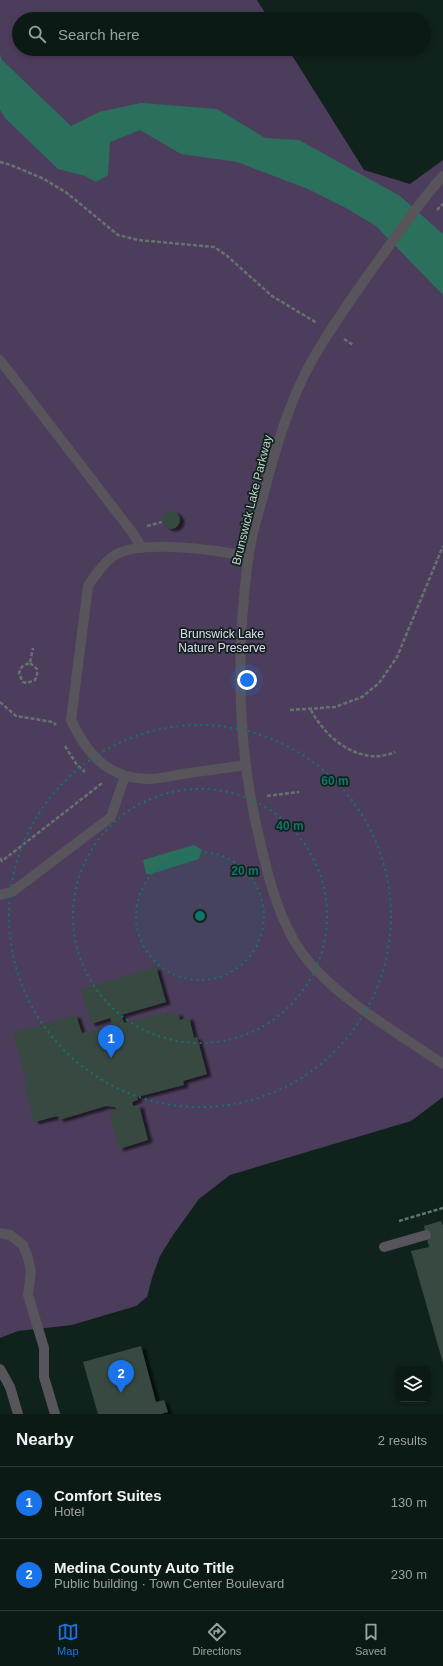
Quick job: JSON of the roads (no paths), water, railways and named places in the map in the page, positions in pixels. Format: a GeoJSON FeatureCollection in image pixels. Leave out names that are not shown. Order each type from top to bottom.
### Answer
{"type":"FeatureCollection","features":[{"type":"Feature","properties":{"kind":"street","name":"Brunswick Lake Parkway"},"geometry":{"type":"LineString","coordinates":[[443,176],[422,200],[384,252],[330,331],[309,366],[290,409],[274,453],[248,557],[242,652],[242,714],[250,799],[267,869],[291,936],[303,955],[317,971],[347,997],[443,1064]]}},
{"type":"Feature","properties":{"kind":"street"},"geometry":{"type":"LineString","coordinates":[[0,360],[132,532],[142,548]]}},
{"type":"Feature","properties":{"kind":"street"},"geometry":{"type":"LineString","coordinates":[[246,765],[149,779],[125,776],[105,767],[90,754],[80,738],[72,720],[88,586],[99,570],[112,557],[127,551],[142,548],[183,548],[226,552],[248,557]]}},
{"type":"Feature","properties":{"kind":"street"},"geometry":{"type":"LineString","coordinates":[[0,895],[12,892],[111,817],[125,776]]}},
{"type":"Feature","properties":{"kind":"street"},"geometry":{"type":"LineString","coordinates":[[0,1233],[10,1235],[23,1245],[28,1258],[31,1271],[28,1295],[44,1348],[44,1377],[55,1414]]}},
{"type":"Feature","properties":{"kind":"street"},"geometry":{"type":"LineString","coordinates":[[384,1247],[426,1235]]}},
{"type":"Feature","properties":{"kind":"street"},"geometry":{"type":"LineString","coordinates":[[0,1369],[10,1387],[18,1414]]}},
{"type":"Feature","properties":{"kind":"place","name":"Comfort Suites"},"geometry":{"type":"Point","coordinates":[111,1058]}},
{"type":"Feature","properties":{"kind":"place","name":"Medina County Auto Title"},"geometry":{"type":"Point","coordinates":[121,1393]}},
{"type":"Feature","properties":{"kind":"park label","name":"Brunswick Lake Nature Preserve"},"geometry":{"type":"Point","coordinates":[222,641]}}]}
